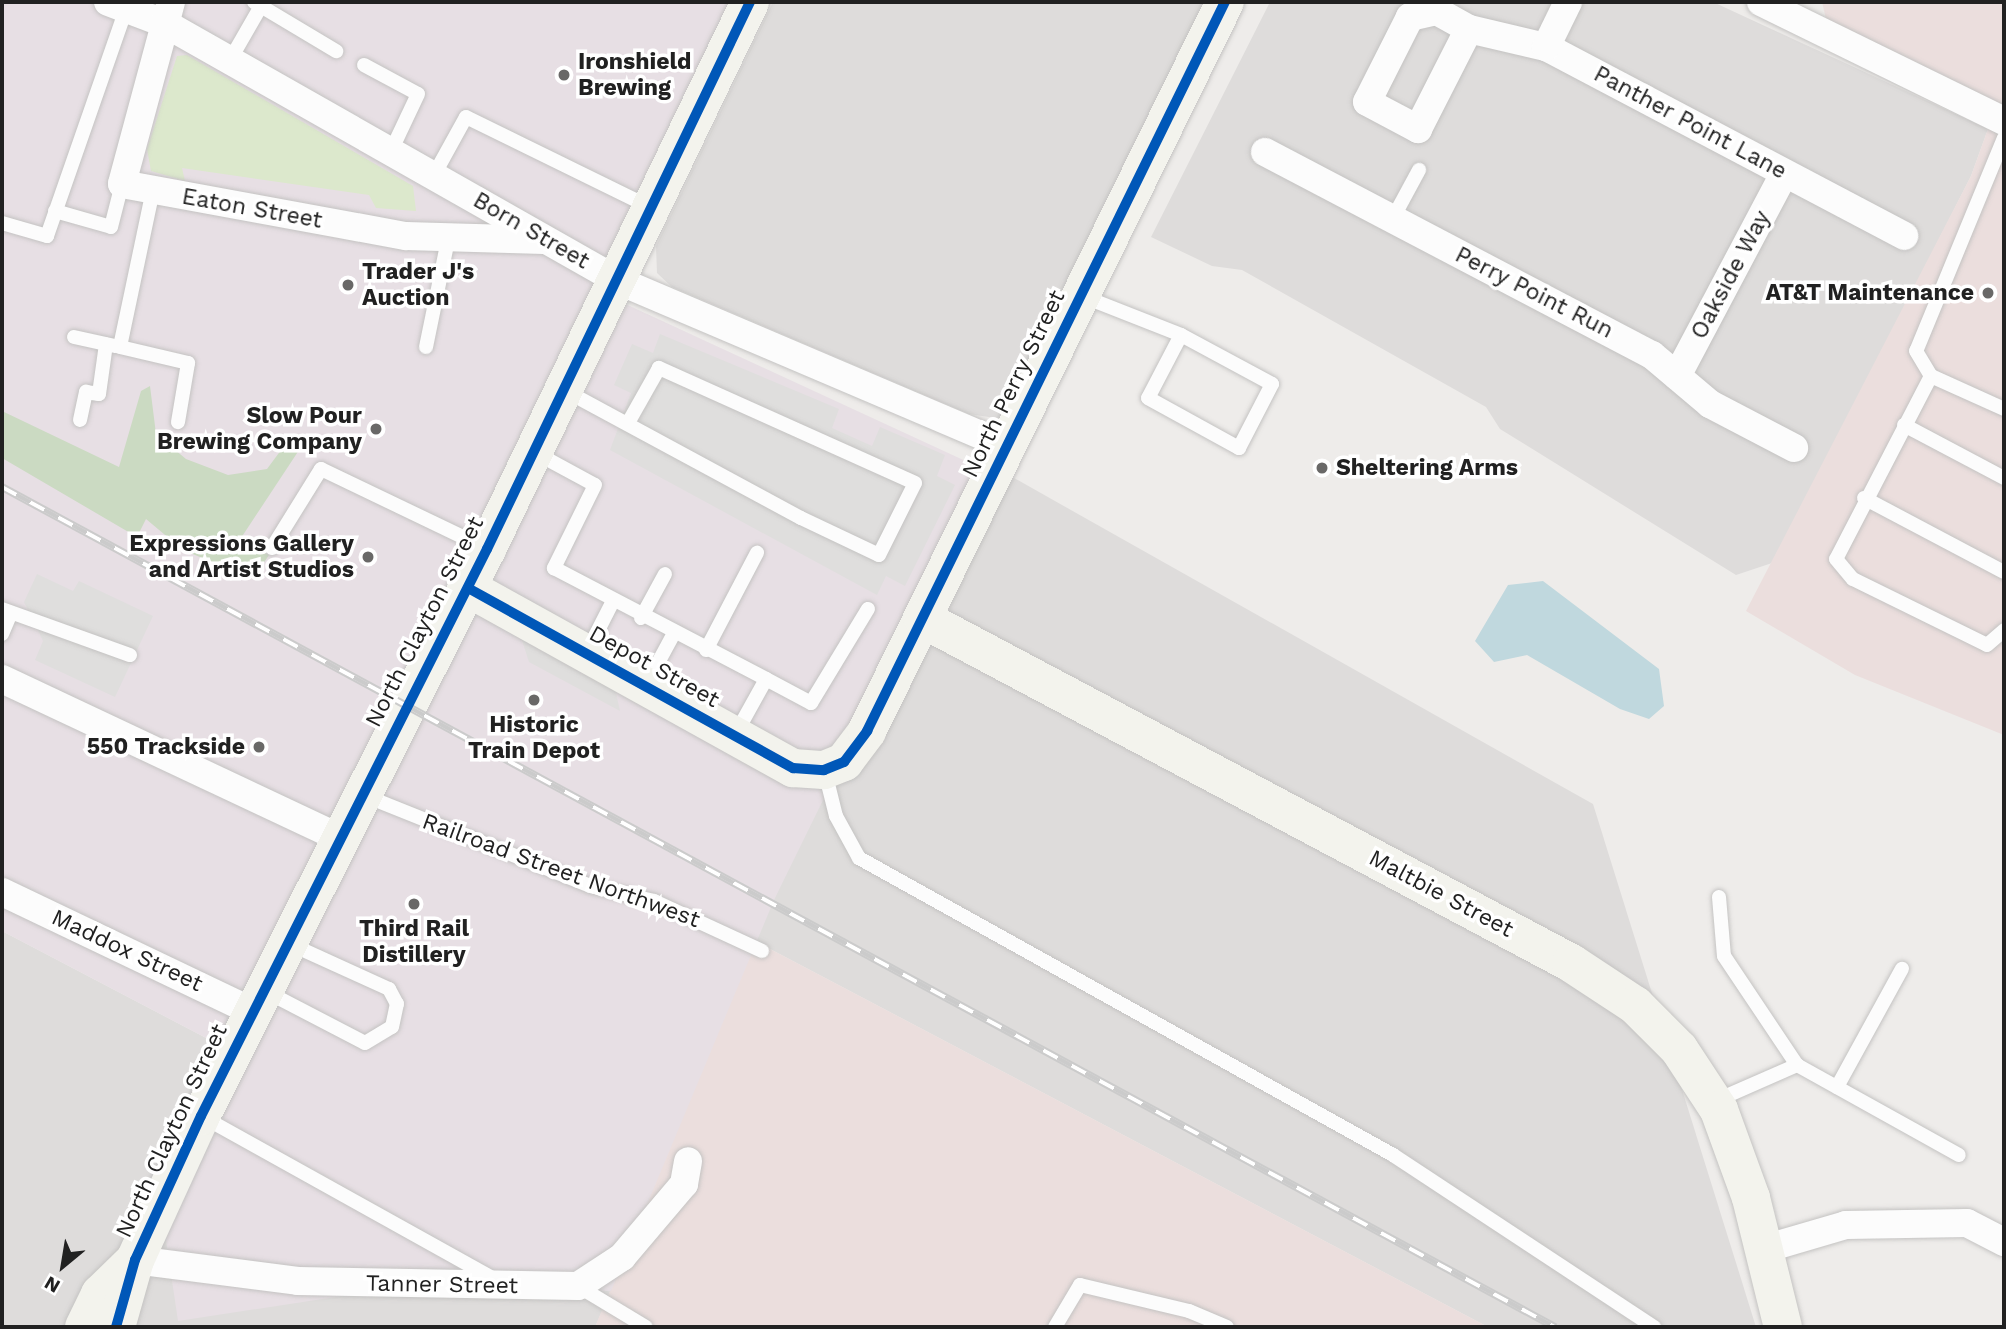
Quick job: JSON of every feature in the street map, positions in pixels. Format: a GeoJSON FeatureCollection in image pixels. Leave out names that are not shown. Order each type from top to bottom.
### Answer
{"type":"FeatureCollection","features":[{"type":"Feature","properties":{"kind":"street","name":"North Clayton Street"},"geometry":{"type":"LineString","coordinates":[[135,1260],[257,1000],[359,794],[468,588],[750,2]]}},
{"type":"Feature","properties":{"kind":"street","name":"North Perry Street"},"geometry":{"type":"LineString","coordinates":[[824,769],[859,746],[1225,2]]}},
{"type":"Feature","properties":{"kind":"street"},"geometry":{"type":"LineString","coordinates":[[1546,47],[1568,2]]}},
{"type":"Feature","properties":{"kind":"street"},"geometry":{"type":"LineString","coordinates":[[1761,2],[1803,11],[2004,121]]}},
{"type":"Feature","properties":{"kind":"street","name":"Born Street"},"geometry":{"type":"LineString","coordinates":[[117,5],[168,13],[230,61],[617,280],[1008,447]]}},
{"type":"Feature","properties":{"kind":"street"},"geometry":{"type":"LineString","coordinates":[[122,184],[168,13]]}},
{"type":"Feature","properties":{"kind":"street","name":"Panther Point Lane"},"geometry":{"type":"LineString","coordinates":[[1469,29],[1546,47],[1904,236]]}},
{"type":"Feature","properties":{"kind":"street","name":"Perry Point Run"},"geometry":{"type":"LineString","coordinates":[[1265,152],[1652,355],[1710,404],[1794,448]]}},
{"type":"Feature","properties":{"kind":"street","name":"Oakside Way"},"geometry":{"type":"LineString","coordinates":[[1677,376],[1784,174]]}},
{"type":"Feature","properties":{"kind":"street","name":"Eaton Street"},"geometry":{"type":"LineString","coordinates":[[122,184],[448,240],[547,240]]}},
{"type":"Feature","properties":{"kind":"street","name":"Depot Street"},"geometry":{"type":"LineString","coordinates":[[468,588],[793,768],[824,769]]}},
{"type":"Feature","properties":{"kind":"street","name":"Maltbie Street"},"geometry":{"type":"LineString","coordinates":[[923,619],[1607,984],[1657,1026],[1714,1101],[1764,1249],[1783,1327]]}},
{"type":"Feature","properties":{"kind":"street"},"geometry":{"type":"LineString","coordinates":[[2,679],[338,837]]}},
{"type":"Feature","properties":{"kind":"street","name":"Maddox Street"},"geometry":{"type":"LineString","coordinates":[[2,892],[257,1000]]}},
{"type":"Feature","properties":{"kind":"street"},"geometry":{"type":"LineString","coordinates":[[578,1286],[622,1257],[684,1184],[688,1161]]}},
{"type":"Feature","properties":{"kind":"street"},"geometry":{"type":"LineString","coordinates":[[1764,1249],[1846,1226],[1968,1223],[2004,1242]]}},
{"type":"Feature","properties":{"kind":"street"},"geometry":{"type":"LineString","coordinates":[[84,1327],[100,1294],[135,1260]]}},
{"type":"Feature","properties":{"kind":"street"},"geometry":{"type":"LineString","coordinates":[[116,1327],[135,1260]]}},
{"type":"Feature","properties":{"kind":"street","name":"Tanner Street"},"geometry":{"type":"LineString","coordinates":[[135,1260],[285,1280],[507,1287],[578,1286]]}},
{"type":"Feature","properties":{"kind":"lane"},"geometry":{"type":"LineString","coordinates":[[230,61],[258,4],[337,51]]}},
{"type":"Feature","properties":{"kind":"lane"},"geometry":{"type":"LineString","coordinates":[[2,223],[47,236],[117,5]]}},
{"type":"Feature","properties":{"kind":"lane"},"geometry":{"type":"LineString","coordinates":[[364,65],[418,94],[391,151]]}},
{"type":"Feature","properties":{"kind":"lane"},"geometry":{"type":"LineString","coordinates":[[434,176],[466,117],[652,207]]}},
{"type":"Feature","properties":{"kind":"lane"},"geometry":{"type":"LineString","coordinates":[[2004,138],[1916,351],[1931,376],[2004,409]]}},
{"type":"Feature","properties":{"kind":"lane"},"geometry":{"type":"LineString","coordinates":[[1392,220],[1419,170]]}},
{"type":"Feature","properties":{"kind":"lane"},"geometry":{"type":"LineString","coordinates":[[55,211],[111,227],[122,184]]}},
{"type":"Feature","properties":{"kind":"lane"},"geometry":{"type":"LineString","coordinates":[[80,420],[86,392],[99,394],[153,191]]}},
{"type":"Feature","properties":{"kind":"lane"},"geometry":{"type":"LineString","coordinates":[[426,347],[448,240]]}},
{"type":"Feature","properties":{"kind":"lane"},"geometry":{"type":"LineString","coordinates":[[1080,295],[1181,335],[1272,384],[1239,447],[1148,398],[1181,335]]}},
{"type":"Feature","properties":{"kind":"lane"},"geometry":{"type":"LineString","coordinates":[[74,337],[188,363],[178,422]]}},
{"type":"Feature","properties":{"kind":"lane"},"geometry":{"type":"LineString","coordinates":[[563,389],[879,555],[915,483],[659,368],[628,423]]}},
{"type":"Feature","properties":{"kind":"lane"},"geometry":{"type":"LineString","coordinates":[[1931,376],[1864,498],[1836,559],[1853,579],[1987,645],[2004,630]]}},
{"type":"Feature","properties":{"kind":"lane"},"geometry":{"type":"LineString","coordinates":[[1904,425],[2004,478]]}},
{"type":"Feature","properties":{"kind":"lane"},"geometry":{"type":"LineString","coordinates":[[533,452],[595,485],[554,568],[612,603],[811,703],[868,609]]}},
{"type":"Feature","properties":{"kind":"lane"},"geometry":{"type":"LineString","coordinates":[[272,548],[321,469],[487,549]]}},
{"type":"Feature","properties":{"kind":"lane"},"geometry":{"type":"LineString","coordinates":[[1864,498],[2004,572]]}},
{"type":"Feature","properties":{"kind":"lane"},"geometry":{"type":"LineString","coordinates":[[706,650],[757,553]]}},
{"type":"Feature","properties":{"kind":"lane"},"geometry":{"type":"LineString","coordinates":[[641,618],[665,574]]}},
{"type":"Feature","properties":{"kind":"lane"},"geometry":{"type":"LineString","coordinates":[[586,653],[612,603]]}},
{"type":"Feature","properties":{"kind":"lane"},"geometry":{"type":"LineString","coordinates":[[2,634],[6,612],[28,615],[130,655]]}},
{"type":"Feature","properties":{"kind":"lane"},"geometry":{"type":"LineString","coordinates":[[645,686],[674,635]]}},
{"type":"Feature","properties":{"kind":"lane"},"geometry":{"type":"LineString","coordinates":[[735,735],[766,679]]}},
{"type":"Feature","properties":{"kind":"lane"},"geometry":{"type":"LineString","coordinates":[[824,769],[836,816],[859,858],[1393,1155],[1654,1327]]}},
{"type":"Feature","properties":{"kind":"lane","name":"Railroad Street Northwest"},"geometry":{"type":"LineString","coordinates":[[359,794],[590,886],[654,901],[762,951]]}},
{"type":"Feature","properties":{"kind":"lane"},"geometry":{"type":"LineString","coordinates":[[1719,897],[1724,956],[1797,1065],[1959,1155]]}},
{"type":"Feature","properties":{"kind":"lane"},"geometry":{"type":"LineString","coordinates":[[257,1000],[365,1043],[392,1027],[397,1004],[389,989],[286,942]]}},
{"type":"Feature","properties":{"kind":"lane"},"geometry":{"type":"LineString","coordinates":[[1837,1087],[1902,969]]}},
{"type":"Feature","properties":{"kind":"lane"},"geometry":{"type":"LineString","coordinates":[[1714,1101],[1797,1065]]}},
{"type":"Feature","properties":{"kind":"lane"},"geometry":{"type":"LineString","coordinates":[[201,1116],[507,1287]]}},
{"type":"Feature","properties":{"kind":"lane"},"geometry":{"type":"LineString","coordinates":[[1055,1327],[1080,1285],[1189,1311],[1227,1327]]}},
{"type":"Feature","properties":{"kind":"lane"},"geometry":{"type":"LineString","coordinates":[[578,1286],[646,1327]]}},
{"type":"Feature","properties":{"kind":"shaded area"},"geometry":{"type":"Polygon","coordinates":[[[2,2],[737,2],[606,295],[985,470],[774,900],[611,1291],[407,1286],[178,1321],[163,1220],[210,1040],[2,931],[2,2]]]}},
{"type":"Feature","properties":{"kind":"shaded area"},"geometry":{"type":"Polygon","coordinates":[[[773,2],[1208,2],[1002,419],[969,414],[672,287],[657,273],[656,246],[773,2]]]}},
{"type":"Feature","properties":{"kind":"shaded area"},"geometry":{"type":"Polygon","coordinates":[[[1270,2],[1713,2],[1988,129],[1971,176],[1775,562],[1736,575],[1500,429],[1486,407],[1242,270],[1212,266],[1151,237],[1270,2]]]}},
{"type":"Feature","properties":{"kind":"shaded area"},"geometry":{"type":"Polygon","coordinates":[[[1822,2],[2004,2],[2004,106],[1826,19],[1822,2]]]}},
{"type":"Feature","properties":{"kind":"shaded area"},"geometry":{"type":"Polygon","coordinates":[[[1988,129],[2004,137],[2004,735],[1855,675],[1746,611],[1971,176],[1988,129]]]}},
{"type":"Feature","properties":{"kind":"shaded area"},"geometry":{"type":"Polygon","coordinates":[[[660,334],[839,409],[832,428],[872,446],[880,427],[945,455],[937,476],[955,485],[905,586],[886,576],[877,595],[610,450],[631,393],[614,385],[632,344],[653,353],[660,334]]]}},
{"type":"Feature","properties":{"kind":"shaded area"},"geometry":{"type":"Polygon","coordinates":[[[975,456],[1593,804],[1756,1327],[1488,1327],[755,941],[975,456]]]}},
{"type":"Feature","properties":{"kind":"shaded area"},"geometry":{"type":"Polygon","coordinates":[[[37,574],[73,591],[79,581],[153,616],[115,697],[35,660],[43,641],[24,602],[37,574]]]}},
{"type":"Feature","properties":{"kind":"shaded area"},"geometry":{"type":"Polygon","coordinates":[[[520,634],[614,684],[620,711],[529,662],[520,634]]]}},
{"type":"Feature","properties":{"kind":"shaded area"},"geometry":{"type":"Polygon","coordinates":[[[2,931],[210,1040],[407,1286],[611,1291],[595,1327],[2,1327],[2,931]]]}},
{"type":"Feature","properties":{"kind":"shaded area"},"geometry":{"type":"Polygon","coordinates":[[[755,941],[1488,1327],[595,1327],[755,941]]]}},
{"type":"Feature","properties":{"kind":"green space"},"geometry":{"type":"Polygon","coordinates":[[[187,55],[413,186],[416,211],[376,208],[369,195],[182,168],[185,181],[151,171],[147,149],[177,56],[187,55]]]}},
{"type":"Feature","properties":{"kind":"green space"},"geometry":{"type":"Polygon","coordinates":[[[150,386],[156,434],[186,459],[228,475],[267,469],[293,434],[309,435],[241,538],[269,555],[253,579],[183,550],[146,519],[137,537],[2,458],[2,411],[119,467],[141,391],[150,386]]]}},
{"type":"Feature","properties":{"kind":"water"},"geometry":{"type":"Polygon","coordinates":[[[1543,581],[1659,669],[1664,706],[1649,719],[1620,709],[1527,655],[1494,662],[1475,641],[1508,585],[1543,581]]]}},
{"type":"Feature","properties":{"kind":"railway"},"geometry":{"type":"LineString","coordinates":[[2,487],[1555,1327]]}},
{"type":"Feature","properties":{"kind":"cycle path"},"geometry":{"type":"LineString","coordinates":[[116,1327],[135,1260],[201,1116],[487,549],[750,2]]}},
{"type":"Feature","properties":{"kind":"cycle path"},"geometry":{"type":"LineString","coordinates":[[468,588],[793,768],[824,770],[844,762],[867,731],[1225,2]]}},
{"type":"Feature","properties":{"kind":"place","name":"Ironshield Brewing"},"geometry":{"type":"Point","coordinates":[564,75]}},
{"type":"Feature","properties":{"kind":"place","name":"Trader J's Auction"},"geometry":{"type":"Point","coordinates":[348,285]}},
{"type":"Feature","properties":{"kind":"place","name":"AT&T Maintenance"},"geometry":{"type":"Point","coordinates":[1988,293]}},
{"type":"Feature","properties":{"kind":"place","name":"Slow Pour Brewing Company"},"geometry":{"type":"Point","coordinates":[376,429]}},
{"type":"Feature","properties":{"kind":"place","name":"Sheltering Arms"},"geometry":{"type":"Point","coordinates":[1322,468]}},
{"type":"Feature","properties":{"kind":"place","name":"Expressions Gallery and Artist Studios"},"geometry":{"type":"Point","coordinates":[368,557]}},
{"type":"Feature","properties":{"kind":"place","name":"Historic Train Depot"},"geometry":{"type":"Point","coordinates":[534,700]}},
{"type":"Feature","properties":{"kind":"place","name":"550 Trackside"},"geometry":{"type":"Point","coordinates":[259,747]}},
{"type":"Feature","properties":{"kind":"place","name":"Third Rail Distillery"},"geometry":{"type":"Point","coordinates":[414,904]}}]}
